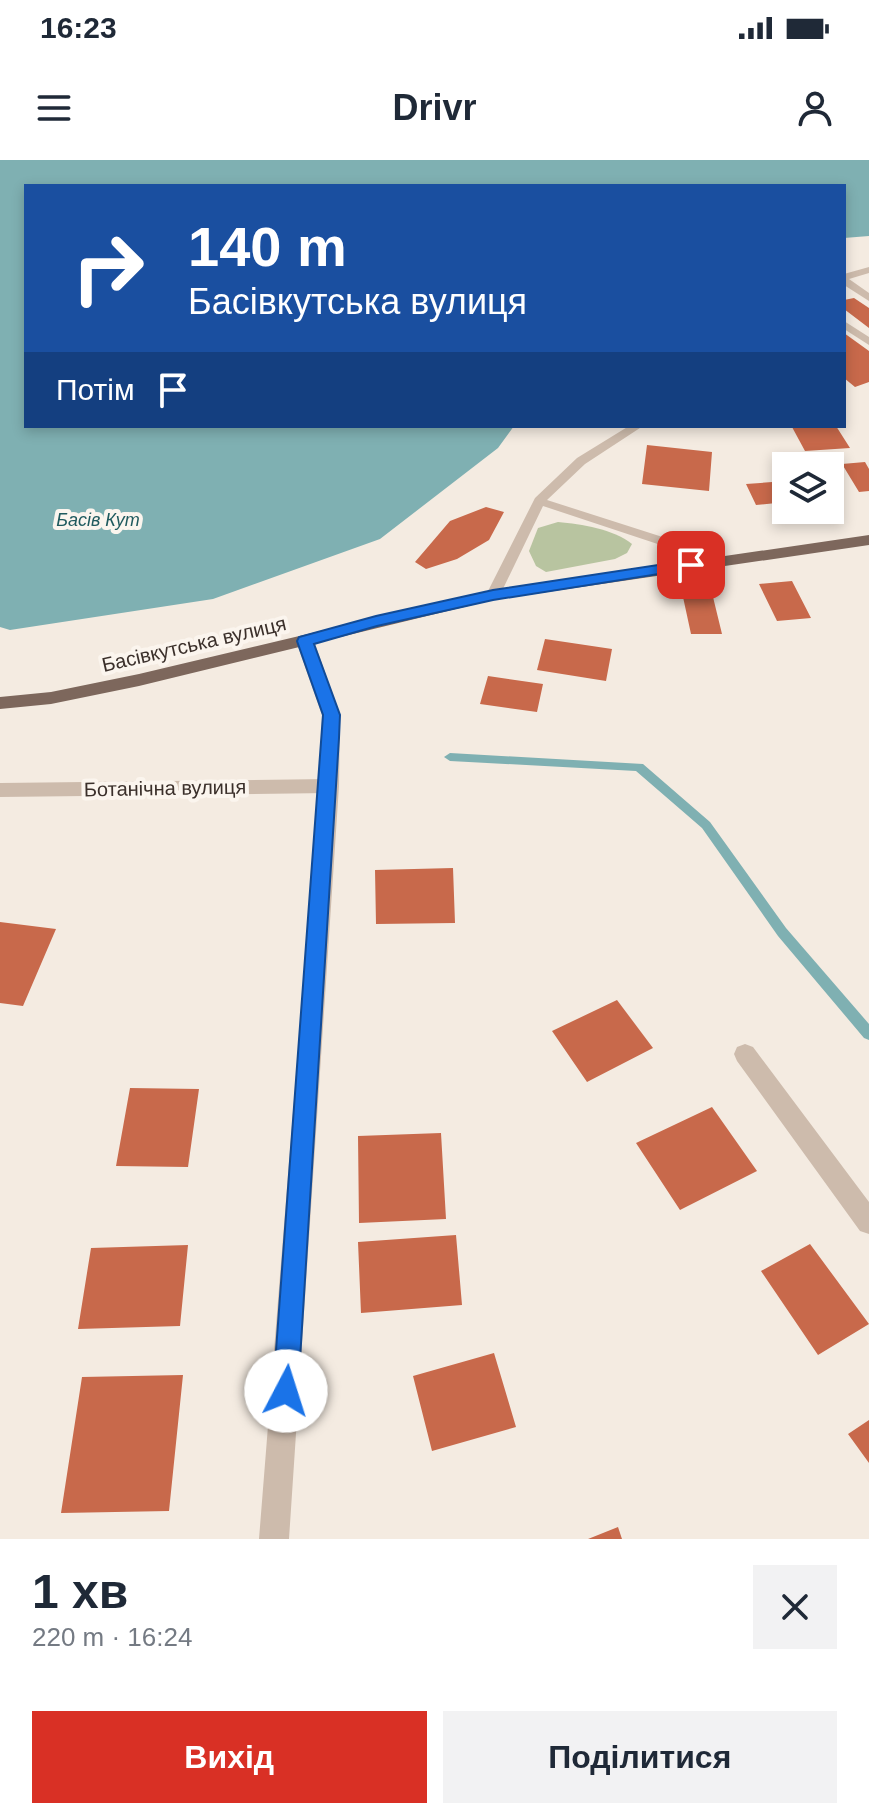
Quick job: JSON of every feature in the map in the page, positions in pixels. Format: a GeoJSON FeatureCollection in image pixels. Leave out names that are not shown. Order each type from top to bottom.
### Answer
{"type":"FeatureCollection","features":[{"type":"Feature","properties":{"kind":"main road","name":"Басівкутська вулиця"},"geometry":{"type":"LineString","coordinates":[[0,703],[51,698],[493,595],[869,540]]}},
{"type":"Feature","properties":{"kind":"street"},"geometry":{"type":"LineString","coordinates":[[274,1539],[329,786],[331,715],[305,641]]}},
{"type":"Feature","properties":{"kind":"street","name":"Ботанічна вулиця"},"geometry":{"type":"LineString","coordinates":[[0,790],[329,786]]}},
{"type":"Feature","properties":{"kind":"street"},"geometry":{"type":"LineString","coordinates":[[745,1054],[869,1222]]}},
{"type":"Feature","properties":{"kind":"lane"},"geometry":{"type":"LineString","coordinates":[[846,277],[869,270]]}},
{"type":"Feature","properties":{"kind":"lane"},"geometry":{"type":"LineString","coordinates":[[846,280],[869,298]]}},
{"type":"Feature","properties":{"kind":"lane"},"geometry":{"type":"LineString","coordinates":[[846,325],[869,342]]}},
{"type":"Feature","properties":{"kind":"lane"},"geometry":{"type":"LineString","coordinates":[[493,595],[539,501],[581,461],[634,428]]}},
{"type":"Feature","properties":{"kind":"lane"},"geometry":{"type":"LineString","coordinates":[[539,501],[720,560]]}},
{"type":"Feature","properties":{"kind":"green space"},"geometry":{"type":"Polygon","coordinates":[[[558,522],[607,531],[632,544],[627,553],[615,559],[546,572],[536,566],[529,551],[538,528],[558,522]]]}},
{"type":"Feature","properties":{"kind":"water","name":"Басів Кут"},"geometry":{"type":"Polygon","coordinates":[[[0,160],[869,160],[869,236],[846,238],[846,184],[24,184],[24,428],[513,428],[498,448],[380,539],[213,599],[10,630],[0,627],[0,160]]]}},
{"type":"Feature","properties":{"kind":"building"},"geometry":{"type":"Polygon","coordinates":[[[854,298],[869,308],[869,328],[846,311],[846,300],[854,298]]]}},
{"type":"Feature","properties":{"kind":"building"},"geometry":{"type":"Polygon","coordinates":[[[846,334],[869,351],[869,382],[855,387],[846,380],[846,334]]]}},
{"type":"Feature","properties":{"kind":"building"},"geometry":{"type":"Polygon","coordinates":[[[793,428],[837,428],[850,448],[805,451],[793,428]]]}},
{"type":"Feature","properties":{"kind":"building"},"geometry":{"type":"Polygon","coordinates":[[[647,445],[712,452],[709,491],[642,484],[647,445]]]}},
{"type":"Feature","properties":{"kind":"building"},"geometry":{"type":"Polygon","coordinates":[[[865,462],[869,469],[869,491],[859,492],[844,464],[865,462]]]}},
{"type":"Feature","properties":{"kind":"building"},"geometry":{"type":"Polygon","coordinates":[[[772,482],[772,503],[756,505],[746,484],[772,482]]]}},
{"type":"Feature","properties":{"kind":"building"},"geometry":{"type":"Polygon","coordinates":[[[486,507],[504,512],[489,540],[457,559],[426,569],[415,562],[450,521],[486,507]]]}},
{"type":"Feature","properties":{"kind":"building"},"geometry":{"type":"Polygon","coordinates":[[[792,581],[811,618],[777,621],[759,584],[792,581]]]}},
{"type":"Feature","properties":{"kind":"building"},"geometry":{"type":"Polygon","coordinates":[[[683,597],[713,597],[722,634],[691,634],[683,597]]]}},
{"type":"Feature","properties":{"kind":"building"},"geometry":{"type":"Polygon","coordinates":[[[545,639],[612,649],[606,681],[537,670],[545,639]]]}},
{"type":"Feature","properties":{"kind":"building"},"geometry":{"type":"Polygon","coordinates":[[[488,676],[543,684],[537,712],[480,704],[488,676]]]}},
{"type":"Feature","properties":{"kind":"building"},"geometry":{"type":"Polygon","coordinates":[[[453,868],[455,923],[376,924],[375,870],[453,868]]]}},
{"type":"Feature","properties":{"kind":"building"},"geometry":{"type":"Polygon","coordinates":[[[0,922],[56,929],[23,1006],[0,1003],[0,922]]]}},
{"type":"Feature","properties":{"kind":"building"},"geometry":{"type":"Polygon","coordinates":[[[617,1000],[653,1048],[587,1082],[552,1031],[617,1000]]]}},
{"type":"Feature","properties":{"kind":"building"},"geometry":{"type":"Polygon","coordinates":[[[130,1088],[199,1089],[188,1167],[116,1166],[130,1088]]]}},
{"type":"Feature","properties":{"kind":"building"},"geometry":{"type":"Polygon","coordinates":[[[712,1107],[757,1171],[680,1210],[636,1143],[712,1107]]]}},
{"type":"Feature","properties":{"kind":"building"},"geometry":{"type":"Polygon","coordinates":[[[441,1133],[446,1219],[359,1223],[358,1136],[441,1133]]]}},
{"type":"Feature","properties":{"kind":"building"},"geometry":{"type":"Polygon","coordinates":[[[456,1235],[462,1305],[361,1313],[358,1242],[456,1235]]]}},
{"type":"Feature","properties":{"kind":"building"},"geometry":{"type":"Polygon","coordinates":[[[810,1244],[869,1324],[818,1355],[761,1271],[810,1244]]]}},
{"type":"Feature","properties":{"kind":"building"},"geometry":{"type":"Polygon","coordinates":[[[188,1245],[180,1326],[78,1329],[91,1248],[188,1245]]]}},
{"type":"Feature","properties":{"kind":"building"},"geometry":{"type":"Polygon","coordinates":[[[494,1353],[516,1427],[432,1451],[413,1376],[494,1353]]]}},
{"type":"Feature","properties":{"kind":"building"},"geometry":{"type":"Polygon","coordinates":[[[183,1375],[169,1511],[61,1513],[82,1377],[183,1375]]]}},
{"type":"Feature","properties":{"kind":"building"},"geometry":{"type":"Polygon","coordinates":[[[869,1420],[869,1463],[848,1434],[869,1420]]]}},
{"type":"Feature","properties":{"kind":"building"},"geometry":{"type":"Polygon","coordinates":[[[618,1527],[622,1539],[588,1539],[618,1527]]]}},
{"type":"Feature","properties":{"kind":"waterway"},"geometry":{"type":"LineString","coordinates":[[450,757],[639,767],[706,825],[782,932],[869,1034]]}},
{"type":"Feature","properties":{"kind":"route"},"geometry":{"type":"LineString","coordinates":[[286,1391],[331,738],[331,715],[305,641],[376,621],[493,595],[691,565]]}}]}
